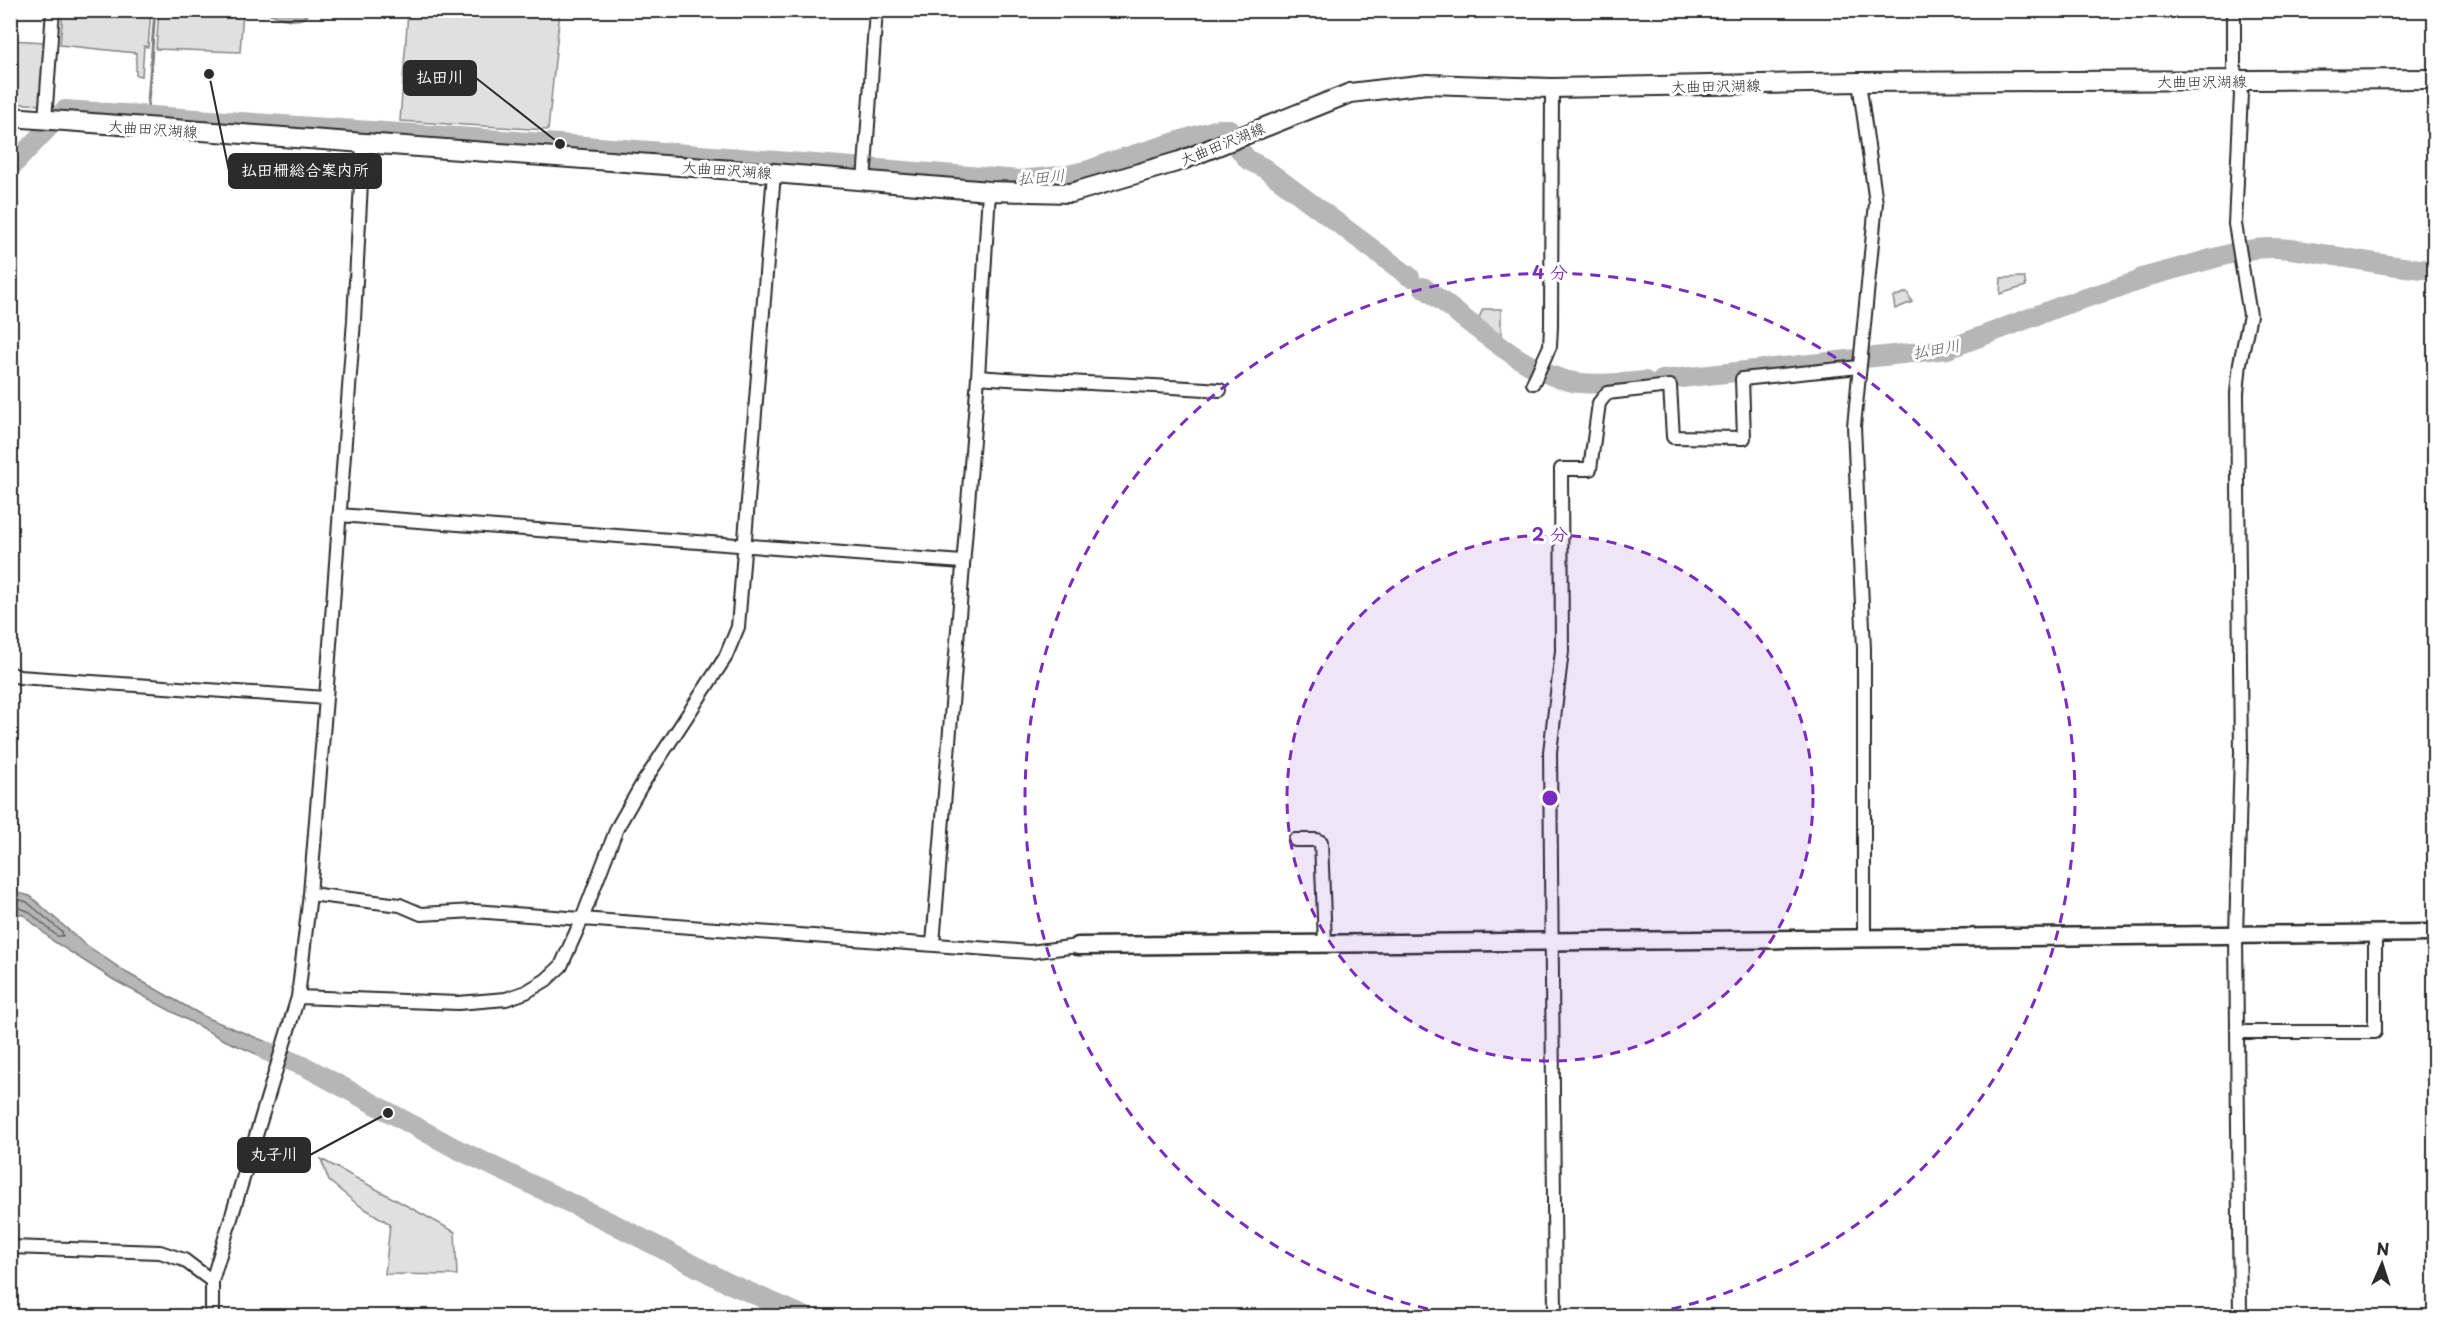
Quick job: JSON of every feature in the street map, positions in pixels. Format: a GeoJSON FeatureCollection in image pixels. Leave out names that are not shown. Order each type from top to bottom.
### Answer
{"type":"FeatureCollection","features":[{"type":"Feature","properties":{"kind":"main road","name":"大曲田沢湖線"},"geometry":{"type":"LineString","coordinates":[[10,117],[989,191],[1071,193],[1180,161],[1350,93],[1427,84],[1552,88],[1859,82],[2434,79]]}},
{"type":"Feature","properties":{"kind":"street"},"geometry":{"type":"LineString","coordinates":[[50,121],[53,10]]}},
{"type":"Feature","properties":{"kind":"street"},"geometry":{"type":"LineString","coordinates":[[864,181],[876,10]]}},
{"type":"Feature","properties":{"kind":"street"},"geometry":{"type":"LineString","coordinates":[[2234,10],[2234,68],[2241,93],[2235,224],[2250,315],[2240,363],[2237,393],[2241,752],[2236,935],[2240,1317]]}},
{"type":"Feature","properties":{"kind":"street"},"geometry":{"type":"LineString","coordinates":[[1859,82],[1876,203],[1854,426],[1864,649],[1864,938]]}},
{"type":"Feature","properties":{"kind":"street"},"geometry":{"type":"LineString","coordinates":[[1533,383],[1550,346],[1552,88]]}},
{"type":"Feature","properties":{"kind":"street"},"geometry":{"type":"LineString","coordinates":[[212,1317],[212,1281],[297,1001],[310,894],[326,698],[354,320],[363,142]]}},
{"type":"Feature","properties":{"kind":"street"},"geometry":{"type":"LineString","coordinates":[[297,1001],[458,1003],[506,999],[526,992],[546,980],[561,966],[617,828],[641,786],[732,644],[738,627],[774,173]]}},
{"type":"Feature","properties":{"kind":"street"},"geometry":{"type":"LineString","coordinates":[[933,944],[978,377],[989,191]]}},
{"type":"Feature","properties":{"kind":"street"},"geometry":{"type":"LineString","coordinates":[[1555,1317],[1550,752],[1562,651],[1561,469],[1590,469],[1599,403],[1607,393],[1670,386],[1673,437],[1744,438],[1742,379],[1859,366]]}},
{"type":"Feature","properties":{"kind":"street"},"geometry":{"type":"LineString","coordinates":[[978,377],[1065,383],[1116,382],[1220,390]]}},
{"type":"Feature","properties":{"kind":"street"},"geometry":{"type":"LineString","coordinates":[[339,515],[962,562]]}},
{"type":"Feature","properties":{"kind":"street"},"geometry":{"type":"LineString","coordinates":[[10,673],[19,676],[326,698]]}},
{"type":"Feature","properties":{"kind":"street"},"geometry":{"type":"LineString","coordinates":[[1295,840],[1321,842],[1325,944]]}},
{"type":"Feature","properties":{"kind":"street"},"geometry":{"type":"LineString","coordinates":[[310,894],[400,905],[421,914],[474,912],[1030,952],[1078,946],[2434,933]]}},
{"type":"Feature","properties":{"kind":"street"},"geometry":{"type":"LineString","coordinates":[[2238,1032],[2375,1032],[2375,934]]}},
{"type":"Feature","properties":{"kind":"street"},"geometry":{"type":"LineString","coordinates":[[10,1246],[160,1252],[184,1260],[212,1281]]}},
{"type":"Feature","properties":{"kind":"shaded area"},"geometry":{"type":"Polygon","coordinates":[[[63,11],[151,11],[148,47],[144,46],[142,76],[136,75],[136,53],[60,45],[63,11]]]}},
{"type":"Feature","properties":{"kind":"shaded area"},"geometry":{"type":"Polygon","coordinates":[[[159,11],[243,11],[240,52],[156,49],[159,11]]]}},
{"type":"Feature","properties":{"kind":"shaded area"},"geometry":{"type":"Polygon","coordinates":[[[408,11],[560,11],[548,130],[400,121],[408,11]]]}},
{"type":"Feature","properties":{"kind":"shaded area"},"geometry":{"type":"Polygon","coordinates":[[[10,40],[45,42],[41,105],[11,103],[10,40]]]}},
{"type":"Feature","properties":{"kind":"shaded area"},"geometry":{"type":"Polygon","coordinates":[[[2024,277],[2026,286],[2000,294],[2001,278],[2024,277]]]}},
{"type":"Feature","properties":{"kind":"shaded area"},"geometry":{"type":"Polygon","coordinates":[[[1907,292],[1912,302],[1895,309],[1893,297],[1907,292]]]}},
{"type":"Feature","properties":{"kind":"shaded area"},"geometry":{"type":"Polygon","coordinates":[[[1483,309],[1501,309],[1501,340],[1478,320],[1483,309]]]}},
{"type":"Feature","properties":{"kind":"shaded area"},"geometry":{"type":"Polygon","coordinates":[[[321,1159],[455,1232],[457,1275],[385,1274],[390,1224],[357,1204],[329,1181],[321,1159]]]}},
{"type":"Feature","properties":{"kind":"water"},"geometry":{"type":"Polygon","coordinates":[[[263,11],[311,11],[301,19],[288,20],[263,11]]]}},
{"type":"Feature","properties":{"kind":"water"},"geometry":{"type":"Polygon","coordinates":[[[10,891],[30,896],[82,942],[127,973],[207,1018],[292,1052],[287,1067],[224,1040],[114,980],[53,941],[25,916],[11,910],[10,891]]]}},
{"type":"Feature","properties":{"kind":"waterway"},"geometry":{"type":"LineString","coordinates":[[147,115],[155,10]]}},
{"type":"Feature","properties":{"kind":"waterway","name":"払田川"},"geometry":{"type":"LineString","coordinates":[[10,168],[65,110],[560,144],[1020,180],[1068,175],[1218,129],[1229,129],[1230,131]]}},
{"type":"Feature","properties":{"kind":"waterway","name":"払田川"},"geometry":{"type":"LineString","coordinates":[[1239,149],[1248,160],[1264,168],[1410,277]]}},
{"type":"Feature","properties":{"kind":"waterway","name":"払田川"},"geometry":{"type":"LineString","coordinates":[[2248,250],[2267,248],[2314,252],[2392,266],[2434,270]]}},
{"type":"Feature","properties":{"kind":"waterway","name":"払田川"},"geometry":{"type":"LineString","coordinates":[[1662,380],[1948,349],[2064,305],[2142,280],[2142,278],[2233,253]]}},
{"type":"Feature","properties":{"kind":"waterway","name":"払田川"},"geometry":{"type":"LineString","coordinates":[[1423,287],[1498,344],[1539,370],[1580,383],[1645,381]]}},
{"type":"Feature","properties":{"kind":"waterway"},"geometry":{"type":"LineString","coordinates":[[266,1051],[306,1067],[455,1148],[616,1225],[728,1283],[804,1316]]}},
{"type":"Feature","properties":{"kind":"place","name":"払田柵総合案内所"},"geometry":{"type":"Point","coordinates":[209,74]}},
{"type":"Feature","properties":{"kind":"place","name":"払田川"},"geometry":{"type":"Point","coordinates":[560,144]}},
{"type":"Feature","properties":{"kind":"place","name":"丸子川"},"geometry":{"type":"Point","coordinates":[388,1113]}}]}
